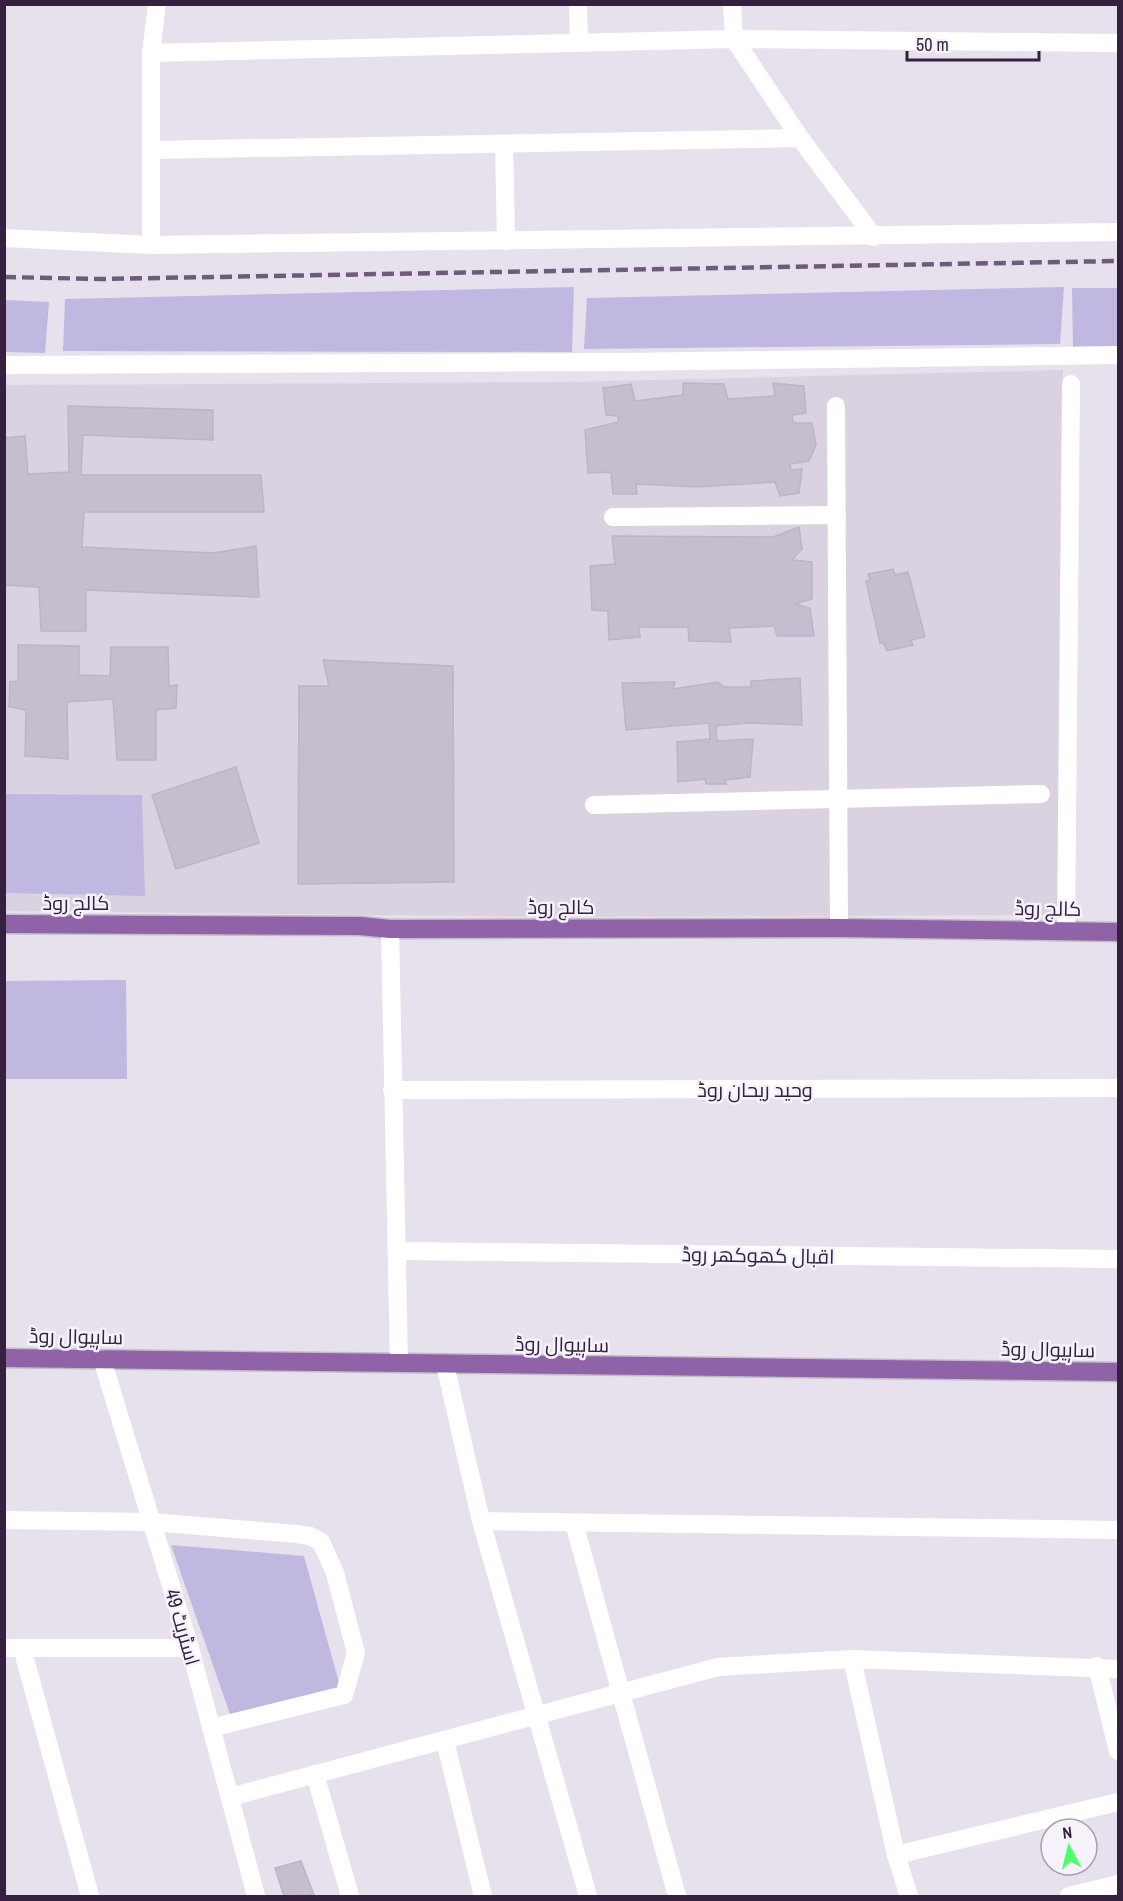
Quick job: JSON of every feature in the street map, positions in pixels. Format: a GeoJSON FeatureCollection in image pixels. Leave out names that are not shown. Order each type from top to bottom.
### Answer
{"type":"FeatureCollection","features":[{"type":"Feature","properties":{"kind":"main road","name":"کالج روڈ"},"geometry":{"type":"LineString","coordinates":[[4,924],[360,926],[390,929],[839,927],[1119,932]]}},
{"type":"Feature","properties":{"kind":"main road","name":"ساہیوال روڈ"},"geometry":{"type":"LineString","coordinates":[[4,1358],[1119,1372]]}},
{"type":"Feature","properties":{"kind":"street"},"geometry":{"type":"LineString","coordinates":[[151,244],[153,150],[151,53],[156,4]]}},
{"type":"Feature","properties":{"kind":"street"},"geometry":{"type":"LineString","coordinates":[[578,4],[579,42]]}},
{"type":"Feature","properties":{"kind":"street"},"geometry":{"type":"LineString","coordinates":[[732,4],[734,39],[800,138],[874,237]]}},
{"type":"Feature","properties":{"kind":"street"},"geometry":{"type":"LineString","coordinates":[[151,53],[734,39],[1119,44]]}},
{"type":"Feature","properties":{"kind":"street"},"geometry":{"type":"LineString","coordinates":[[153,150],[800,138]]}},
{"type":"Feature","properties":{"kind":"street"},"geometry":{"type":"LineString","coordinates":[[504,144],[506,241]]}},
{"type":"Feature","properties":{"kind":"street"},"geometry":{"type":"LineString","coordinates":[[4,238],[151,244],[874,237],[1119,232]]}},
{"type":"Feature","properties":{"kind":"street"},"geometry":{"type":"LineString","coordinates":[[4,365],[610,362],[1119,355]]}},
{"type":"Feature","properties":{"kind":"street"},"geometry":{"type":"LineString","coordinates":[[1066,930],[1071,384]]}},
{"type":"Feature","properties":{"kind":"street"},"geometry":{"type":"LineString","coordinates":[[836,406],[839,927]]}},
{"type":"Feature","properties":{"kind":"street"},"geometry":{"type":"LineString","coordinates":[[613,517],[837,515]]}},
{"type":"Feature","properties":{"kind":"street"},"geometry":{"type":"LineString","coordinates":[[594,806],[1041,794]]}},
{"type":"Feature","properties":{"kind":"street"},"geometry":{"type":"LineString","coordinates":[[390,929],[399,1363]]}},
{"type":"Feature","properties":{"kind":"street","name":"وحید ریحان روڈ"},"geometry":{"type":"LineString","coordinates":[[392,1090],[1119,1088]]}},
{"type":"Feature","properties":{"kind":"street","name":"اقبال کھوکھر روڈ"},"geometry":{"type":"LineString","coordinates":[[398,1251],[1119,1259]]}},
{"type":"Feature","properties":{"kind":"street","name":"اسٹریٹ 49"},"geometry":{"type":"LineString","coordinates":[[102,1359],[190,1648],[256,1896]]}},
{"type":"Feature","properties":{"kind":"street"},"geometry":{"type":"LineString","coordinates":[[445,1365],[481,1521],[588,1896]]}},
{"type":"Feature","properties":{"kind":"street"},"geometry":{"type":"LineString","coordinates":[[4,1520],[152,1522],[310,1536],[321,1542],[335,1573],[356,1653],[344,1695],[211,1728]]}},
{"type":"Feature","properties":{"kind":"street"},"geometry":{"type":"LineString","coordinates":[[481,1521],[1119,1530]]}},
{"type":"Feature","properties":{"kind":"street"},"geometry":{"type":"LineString","coordinates":[[574,1523],[677,1896]]}},
{"type":"Feature","properties":{"kind":"street"},"geometry":{"type":"LineString","coordinates":[[90,1896],[13,1648],[190,1648]]}},
{"type":"Feature","properties":{"kind":"street"},"geometry":{"type":"LineString","coordinates":[[852,1659],[896,1855],[909,1896]]}},
{"type":"Feature","properties":{"kind":"street"},"geometry":{"type":"LineString","coordinates":[[230,1797],[718,1667],[852,1659],[1119,1668]]}},
{"type":"Feature","properties":{"kind":"street"},"geometry":{"type":"LineString","coordinates":[[1097,1666],[1119,1751]]}},
{"type":"Feature","properties":{"kind":"street"},"geometry":{"type":"LineString","coordinates":[[445,1741],[483,1896]]}},
{"type":"Feature","properties":{"kind":"street"},"geometry":{"type":"LineString","coordinates":[[315,1774],[350,1896]]}},
{"type":"Feature","properties":{"kind":"street"},"geometry":{"type":"LineString","coordinates":[[896,1855],[1119,1802]]}},
{"type":"Feature","properties":{"kind":"street"},"geometry":{"type":"LineString","coordinates":[[1069,1896],[1119,1884]]}},
{"type":"Feature","properties":{"kind":"shaded area"},"geometry":{"type":"Polygon","coordinates":[[[574,287],[572,352],[63,351],[65,299],[574,287]]]}},
{"type":"Feature","properties":{"kind":"shaded area"},"geometry":{"type":"Polygon","coordinates":[[[1064,287],[1060,344],[584,349],[587,298],[1064,287]]]}},
{"type":"Feature","properties":{"kind":"shaded area"},"geometry":{"type":"Polygon","coordinates":[[[1072,288],[1118,288],[1118,347],[1073,347],[1072,288]]]}},
{"type":"Feature","properties":{"kind":"shaded area"},"geometry":{"type":"Polygon","coordinates":[[[5,300],[49,302],[45,353],[5,352],[5,300]]]}},
{"type":"Feature","properties":{"kind":"shaded area"},"geometry":{"type":"Polygon","coordinates":[[[1063,370],[1058,915],[562,917],[5,911],[5,385],[566,382],[1063,370]]]}},
{"type":"Feature","properties":{"kind":"shaded area"},"geometry":{"type":"Polygon","coordinates":[[[5,794],[142,795],[145,896],[5,893],[5,794]]]}},
{"type":"Feature","properties":{"kind":"shaded area"},"geometry":{"type":"Polygon","coordinates":[[[126,980],[127,1079],[5,1079],[5,981],[126,980]]]}},
{"type":"Feature","properties":{"kind":"shaded area"},"geometry":{"type":"Polygon","coordinates":[[[171,1545],[304,1556],[341,1690],[231,1717],[171,1545]]]}},
{"type":"Feature","properties":{"kind":"building"},"geometry":{"type":"Polygon","coordinates":[[[683,383],[724,384],[728,399],[775,396],[773,383],[804,386],[806,413],[792,415],[793,423],[812,423],[816,445],[809,461],[790,464],[791,470],[802,469],[799,493],[780,496],[775,482],[697,487],[636,484],[637,494],[613,494],[611,472],[588,473],[585,430],[618,422],[618,416],[606,415],[603,388],[631,384],[635,401],[683,395],[683,383]]]}},
{"type":"Feature","properties":{"kind":"building"},"geometry":{"type":"Polygon","coordinates":[[[68,406],[213,410],[213,440],[83,435],[81,475],[261,475],[264,512],[84,512],[82,547],[213,553],[256,546],[259,597],[86,590],[86,631],[41,631],[39,587],[4,585],[4,438],[25,436],[28,474],[69,472],[68,406]]]}},
{"type":"Feature","properties":{"kind":"building"},"geometry":{"type":"Polygon","coordinates":[[[799,527],[802,549],[792,560],[812,562],[812,599],[795,604],[810,608],[814,636],[777,636],[774,626],[729,628],[731,642],[689,641],[688,627],[639,627],[640,637],[609,640],[608,611],[592,610],[590,566],[615,564],[612,536],[773,537],[799,527]]]}},
{"type":"Feature","properties":{"kind":"building"},"geometry":{"type":"Polygon","coordinates":[[[893,569],[895,575],[908,572],[925,637],[911,640],[913,645],[887,651],[883,643],[880,643],[866,581],[870,580],[868,574],[893,569]]]}},
{"type":"Feature","properties":{"kind":"building"},"geometry":{"type":"Polygon","coordinates":[[[18,645],[79,646],[79,675],[110,676],[111,647],[168,647],[169,686],[177,685],[176,708],[156,710],[156,760],[117,760],[113,699],[67,702],[68,759],[25,756],[26,710],[9,707],[10,682],[18,681],[18,645]]]}},
{"type":"Feature","properties":{"kind":"building"},"geometry":{"type":"Polygon","coordinates":[[[323,660],[453,666],[454,882],[298,884],[299,686],[329,686],[323,660]]]}},
{"type":"Feature","properties":{"kind":"building"},"geometry":{"type":"Polygon","coordinates":[[[800,678],[802,725],[748,723],[716,726],[717,741],[753,739],[750,777],[725,780],[726,784],[706,784],[705,779],[678,782],[677,742],[710,739],[709,723],[626,730],[622,683],[675,682],[673,689],[718,682],[724,687],[751,687],[751,681],[800,678]]]}},
{"type":"Feature","properties":{"kind":"building"},"geometry":{"type":"Polygon","coordinates":[[[236,767],[259,843],[176,869],[152,795],[236,767]]]}},
{"type":"Feature","properties":{"kind":"building"},"geometry":{"type":"Polygon","coordinates":[[[301,1861],[314,1895],[284,1896],[275,1868],[301,1861]]]}},
{"type":"Feature","properties":{"kind":"railway"},"geometry":{"type":"LineString","coordinates":[[4,277],[100,279],[1118,261]]}}]}
